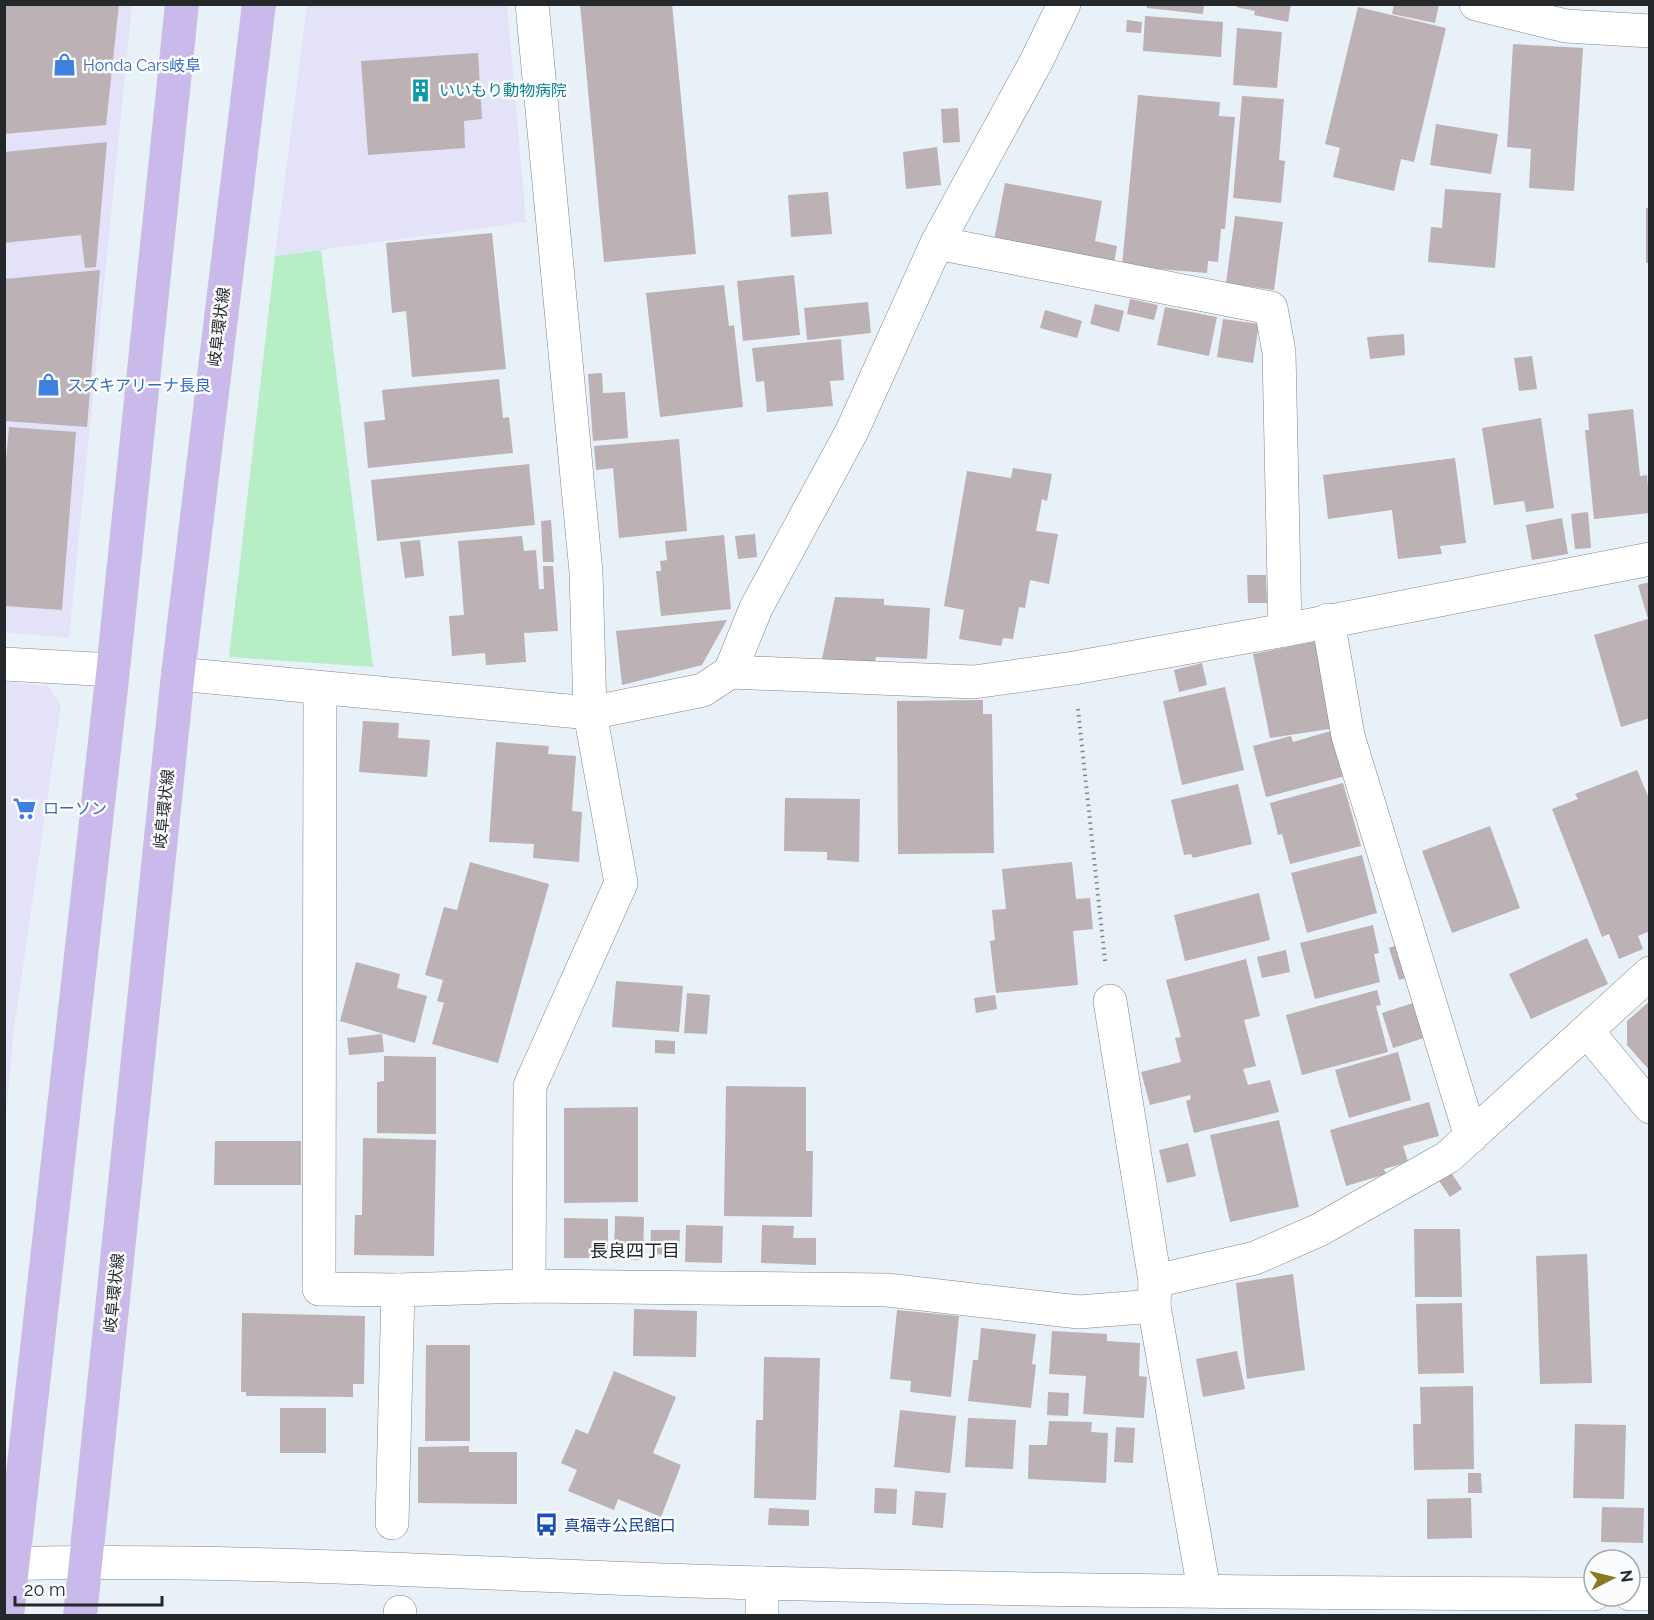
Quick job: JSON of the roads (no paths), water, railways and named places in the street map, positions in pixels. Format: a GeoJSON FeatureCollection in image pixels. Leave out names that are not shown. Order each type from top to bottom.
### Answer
{"type":"FeatureCollection","features":[{"type":"Feature","properties":{"kind":"main road"},"geometry":{"type":"LineString","coordinates":[[7,1616],[8,1564],[113,670],[182,4]]}},
{"type":"Feature","properties":{"kind":"main road","name":"岐阜環状線"},"geometry":{"type":"LineString","coordinates":[[80,1616],[178,674],[259,4]]}},
{"type":"Feature","properties":{"kind":"street"},"geometry":{"type":"LineString","coordinates":[[529,1286],[530,1086],[621,883],[590,713],[586,572],[532,4]]}},
{"type":"Feature","properties":{"kind":"street"},"geometry":{"type":"LineString","coordinates":[[178,674],[590,713],[703,690],[730,672],[756,608],[852,431],[937,243],[1037,60],[1064,4]]}},
{"type":"Feature","properties":{"kind":"street"},"geometry":{"type":"LineString","coordinates":[[1476,4],[1566,26],[1650,31]]}},
{"type":"Feature","properties":{"kind":"street"},"geometry":{"type":"LineString","coordinates":[[937,243],[1271,308],[1279,352],[1285,630]]}},
{"type":"Feature","properties":{"kind":"street"},"geometry":{"type":"LineString","coordinates":[[730,672],[974,682],[1074,668],[1285,630],[1650,558]]}},
{"type":"Feature","properties":{"kind":"street"},"geometry":{"type":"LineString","coordinates":[[1328,620],[1348,736],[1471,1137]]}},
{"type":"Feature","properties":{"kind":"street"},"geometry":{"type":"LineString","coordinates":[[4,664],[113,670]]}},
{"type":"Feature","properties":{"kind":"street"},"geometry":{"type":"LineString","coordinates":[[320,688],[319,1288],[398,1290],[529,1286],[887,1290],[1079,1312],[1154,1294],[1255,1258],[1319,1230],[1448,1157],[1650,973]]}},
{"type":"Feature","properties":{"kind":"street"},"geometry":{"type":"LineString","coordinates":[[1110,1001],[1154,1294],[1204,1590]]}},
{"type":"Feature","properties":{"kind":"street"},"geometry":{"type":"LineString","coordinates":[[1587,1031],[1650,1107]]}},
{"type":"Feature","properties":{"kind":"street"},"geometry":{"type":"LineString","coordinates":[[392,1523],[398,1290]]}},
{"type":"Feature","properties":{"kind":"street"},"geometry":{"type":"LineString","coordinates":[[8,1564],[86,1561],[397,1568],[762,1583],[1204,1590],[1499,1605],[1582,1595]]}},
{"type":"Feature","properties":{"kind":"street"},"geometry":{"type":"LineString","coordinates":[[762,1583],[762,1616]]}},
{"type":"Feature","properties":{"kind":"place","name":"Honda Cars岐阜"},"geometry":{"type":"Point","coordinates":[65,65]}},
{"type":"Feature","properties":{"kind":"place","name":"いいもり動物病院"},"geometry":{"type":"Point","coordinates":[421,90]}},
{"type":"Feature","properties":{"kind":"place","name":"スズキアリーナ長良"},"geometry":{"type":"Point","coordinates":[49,385]}},
{"type":"Feature","properties":{"kind":"place","name":"ローソン"},"geometry":{"type":"Point","coordinates":[25,808]}},
{"type":"Feature","properties":{"kind":"place","name":"真福寺公民館口"},"geometry":{"type":"Point","coordinates":[546,1525]}},
{"type":"Feature","properties":{"kind":"district","name":"長良四丁目"},"geometry":{"type":"Point","coordinates":[635,1250]}}]}
